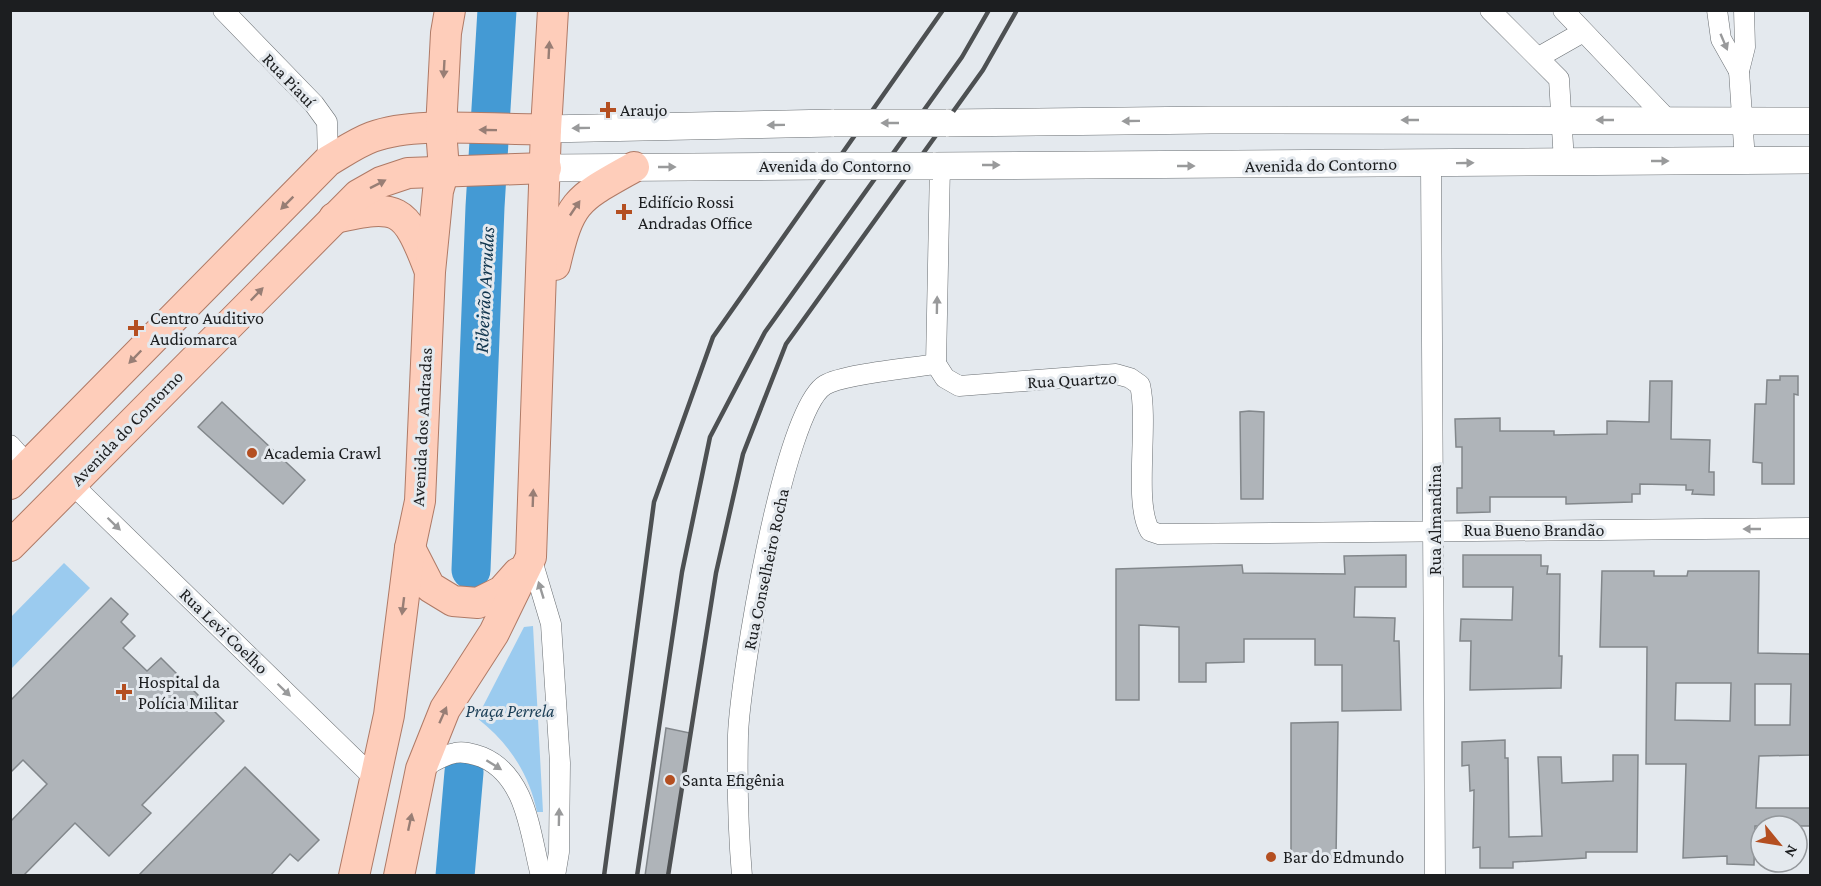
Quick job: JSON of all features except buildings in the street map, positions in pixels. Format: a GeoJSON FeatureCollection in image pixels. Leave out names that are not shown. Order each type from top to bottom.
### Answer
{"type":"FeatureCollection","features":[{"type":"Feature","properties":{"kind":"main road","name":"Avenida dos Andradas"},"geometry":{"type":"LineString","coordinates":[[354,876],[389,715],[410,548],[420,501],[430,272],[438,191],[450,170],[446,129],[446,33],[450,10]]}},
{"type":"Feature","properties":{"kind":"main road"},"geometry":{"type":"LineString","coordinates":[[399,876],[421,769],[445,710],[494,633],[531,556],[542,302],[535,130],[553,10]]}},
{"type":"Feature","properties":{"kind":"main road"},"geometry":{"type":"LineString","coordinates":[[44,512],[48,496],[45,485],[17,465],[58,436],[328,161],[374,137],[446,129],[535,130],[834,123],[1810,120]]}},
{"type":"Feature","properties":{"kind":"main road","name":"Avenida do Contorno"},"geometry":{"type":"LineString","coordinates":[[10,546],[332,219],[358,195],[381,182],[408,172],[633,167],[1810,160]]}},
{"type":"Feature","properties":{"kind":"main road"},"geometry":{"type":"LineString","coordinates":[[542,302],[553,272],[565,225],[576,205],[590,192],[633,167]]}},
{"type":"Feature","properties":{"kind":"main road"},"geometry":{"type":"LineString","coordinates":[[332,219],[378,209],[388,210],[415,232],[430,272]]}},
{"type":"Feature","properties":{"kind":"main road"},"geometry":{"type":"LineString","coordinates":[[58,436],[53,458],[61,474],[72,484]]}},
{"type":"Feature","properties":{"kind":"main road"},"geometry":{"type":"LineString","coordinates":[[410,548],[430,587],[453,601],[478,603],[502,591],[531,556]]}},
{"type":"Feature","properties":{"kind":"street","name":"Rua Piauí"},"geometry":{"type":"LineString","coordinates":[[223,10],[314,104],[327,122],[328,161]]}},
{"type":"Feature","properties":{"kind":"street"},"geometry":{"type":"LineString","coordinates":[[1490,10],[1559,79],[1564,162]]}},
{"type":"Feature","properties":{"kind":"street"},"geometry":{"type":"LineString","coordinates":[[1563,10],[1668,120]]}},
{"type":"Feature","properties":{"kind":"street"},"geometry":{"type":"LineString","coordinates":[[1717,10],[1721,39],[1739,71]]}},
{"type":"Feature","properties":{"kind":"street"},"geometry":{"type":"LineString","coordinates":[[1744,10],[1745,47],[1739,71],[1745,160]]}},
{"type":"Feature","properties":{"kind":"street"},"geometry":{"type":"LineString","coordinates":[[1539,57],[1583,32]]}},
{"type":"Feature","properties":{"kind":"street","name":"Rua Almandina"},"geometry":{"type":"LineString","coordinates":[[1431,164],[1435,531],[1435,876]]}},
{"type":"Feature","properties":{"kind":"street"},"geometry":{"type":"LineString","coordinates":[[936,364],[937,166]]}},
{"type":"Feature","properties":{"kind":"street","name":"Rua Quartzo"},"geometry":{"type":"LineString","coordinates":[[936,364],[945,378],[959,386],[1116,374],[1130,378],[1140,385],[1144,414],[1142,512],[1150,531]]}},
{"type":"Feature","properties":{"kind":"street","name":"Rua Conselheiro Rocha"},"geometry":{"type":"LineString","coordinates":[[742,876],[738,733],[748,656],[764,563],[777,505],[806,412],[825,385],[860,376],[936,364]]}},
{"type":"Feature","properties":{"kind":"street","name":"Rua Levi Coelho"},"geometry":{"type":"LineString","coordinates":[[72,484],[375,779]]}},
{"type":"Feature","properties":{"kind":"street","name":"Rua Bueno Brandão"},"geometry":{"type":"LineString","coordinates":[[1150,531],[1168,535],[1810,528]]}},
{"type":"Feature","properties":{"kind":"street"},"geometry":{"type":"LineString","coordinates":[[531,556],[552,624],[560,763],[559,852],[555,876]]}},
{"type":"Feature","properties":{"kind":"street"},"geometry":{"type":"LineString","coordinates":[[421,769],[454,753],[469,753],[496,764],[508,774],[524,808],[541,876]]}},
{"type":"Feature","properties":{"kind":"green space"},"geometry":{"type":"Polygon","coordinates":[[[64,563],[90,588],[11,669],[11,617],[64,563]]]}},
{"type":"Feature","properties":{"kind":"green space","name":"Praça Perrela"},"geometry":{"type":"Polygon","coordinates":[[[533,626],[543,812],[537,812],[529,784],[516,759],[498,737],[477,718],[524,627],[533,626]]]}},
{"type":"Feature","properties":{"kind":"waterway","name":"Ribeirão Arrudas"},"geometry":{"type":"LineString","coordinates":[[471,570],[485,207],[497,10]]}},
{"type":"Feature","properties":{"kind":"waterway","name":"Ribeirão Arrudas"},"geometry":{"type":"LineString","coordinates":[[455,876],[464,772]]}},
{"type":"Feature","properties":{"kind":"railway"},"geometry":{"type":"LineString","coordinates":[[604,876],[654,502],[713,337],[943,10]]}},
{"type":"Feature","properties":{"kind":"railway"},"geometry":{"type":"LineString","coordinates":[[637,876],[682,572],[710,437],[765,332],[962,57],[989,10]]}},
{"type":"Feature","properties":{"kind":"railway"},"geometry":{"type":"LineString","coordinates":[[668,876],[716,573],[743,454],[786,344],[983,70],[1017,10]]}},
{"type":"Feature","properties":{"kind":"place","name":"Araujo"},"geometry":{"type":"Point","coordinates":[608,110]}},
{"type":"Feature","properties":{"kind":"place","name":"Edifício Rossi Andradas Office"},"geometry":{"type":"Point","coordinates":[624,212]}},
{"type":"Feature","properties":{"kind":"place","name":"Centro Auditivo Audiomarca"},"geometry":{"type":"Point","coordinates":[136,328]}},
{"type":"Feature","properties":{"kind":"place","name":"Academia Crawl"},"geometry":{"type":"Point","coordinates":[252,453]}},
{"type":"Feature","properties":{"kind":"place","name":"Hospital da Polícia Militar"},"geometry":{"type":"Point","coordinates":[124,692]}},
{"type":"Feature","properties":{"kind":"place","name":"Santa Efigênia"},"geometry":{"type":"Point","coordinates":[670,780]}},
{"type":"Feature","properties":{"kind":"place","name":"Bar do Edmundo"},"geometry":{"type":"Point","coordinates":[1271,857]}}]}
